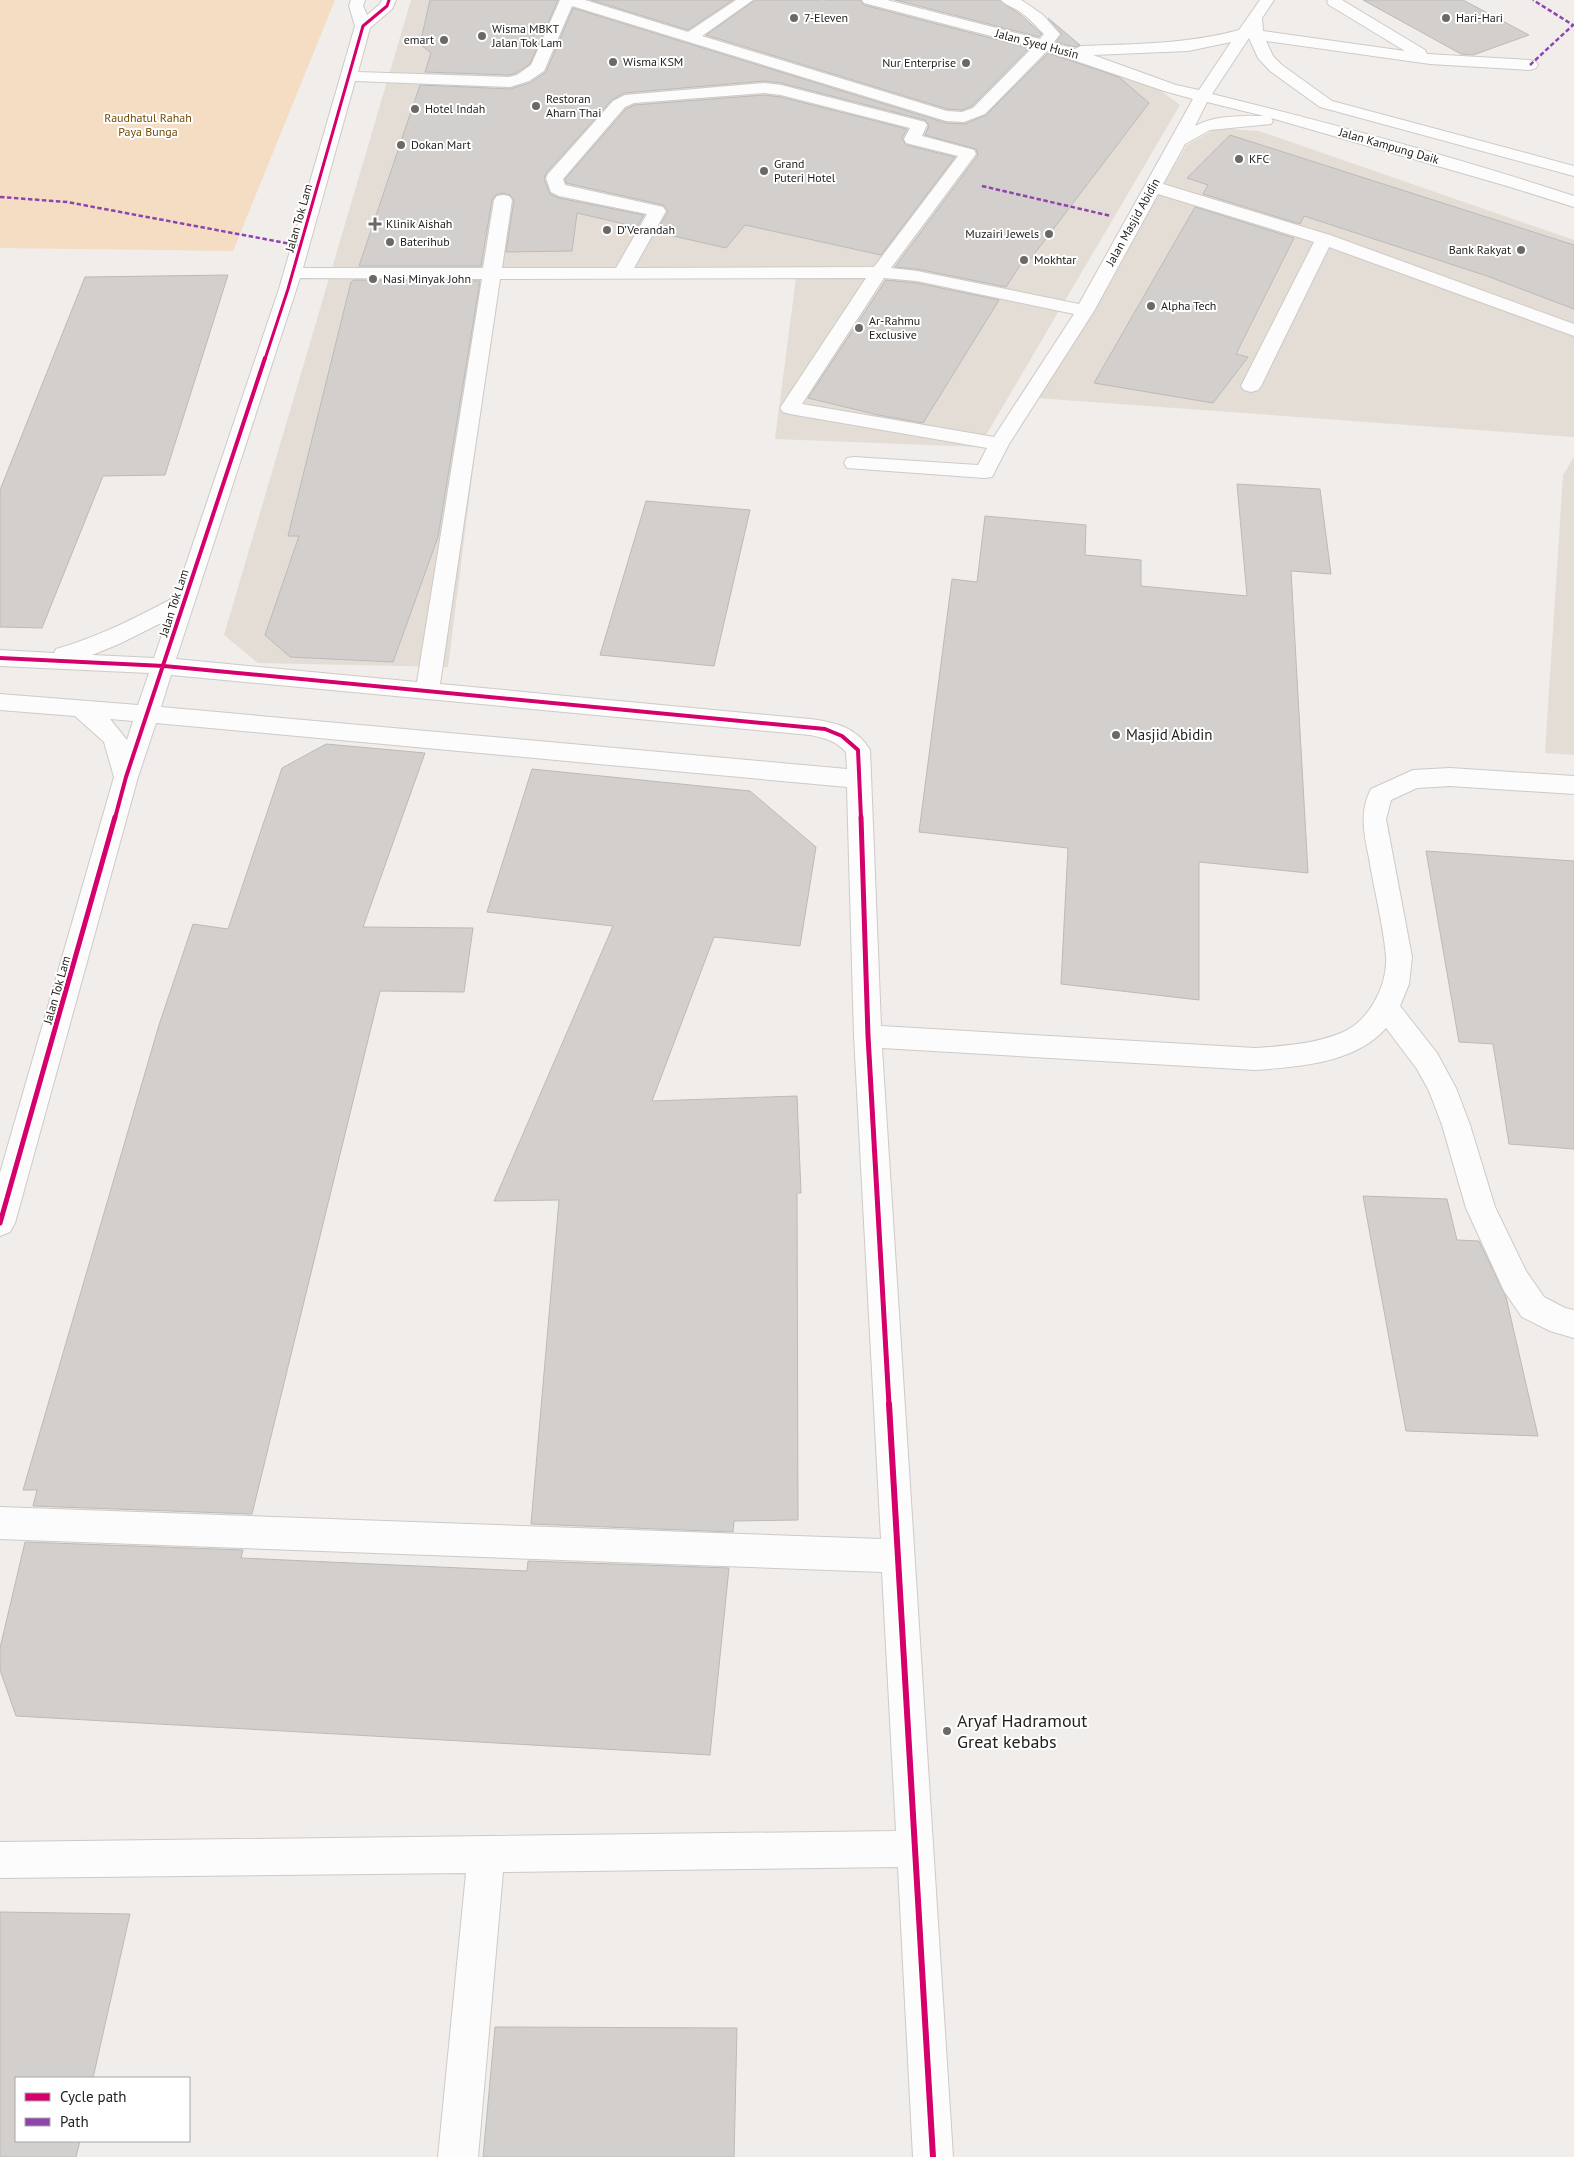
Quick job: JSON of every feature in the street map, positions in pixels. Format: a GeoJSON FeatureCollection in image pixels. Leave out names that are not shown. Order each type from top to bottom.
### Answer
{"type":"FeatureCollection","features":[{"type":"Feature","properties":{"kind":"street","name":"Jalan Tok Lam"},"geometry":{"type":"LineString","coordinates":[[0,1223],[85,929],[126,777],[293,273],[363,26],[356,6],[358,0]]}},
{"type":"Feature","properties":{"kind":"street"},"geometry":{"type":"LineString","coordinates":[[363,26],[387,6],[389,0]]}},
{"type":"Feature","properties":{"kind":"street"},"geometry":{"type":"LineString","coordinates":[[349,76],[510,82],[523,78],[538,68],[568,0],[946,116],[964,117],[979,111],[1044,45],[1052,34],[1042,22],[1018,4],[1008,0]]}},
{"type":"Feature","properties":{"kind":"street"},"geometry":{"type":"LineString","coordinates":[[690,37],[746,0]]}},
{"type":"Feature","properties":{"kind":"street","name":"Jalan Syed Husin"},"geometry":{"type":"LineString","coordinates":[[869,0],[1067,51],[1170,88],[1202,96]]}},
{"type":"Feature","properties":{"kind":"street"},"geometry":{"type":"LineString","coordinates":[[1251,33],[1255,18],[1267,0]]}},
{"type":"Feature","properties":{"kind":"street"},"geometry":{"type":"LineString","coordinates":[[1335,0],[1334,2],[1430,59]]}},
{"type":"Feature","properties":{"kind":"street"},"geometry":{"type":"LineString","coordinates":[[1067,51],[1188,46],[1251,33],[1430,59],[1530,66]]}},
{"type":"Feature","properties":{"kind":"street","name":"Jalan Masjid Abidin"},"geometry":{"type":"LineString","coordinates":[[854,462],[985,472],[999,444],[1085,311],[1202,96],[1251,33]]}},
{"type":"Feature","properties":{"kind":"street","name":"Jalan Kampung Daik"},"geometry":{"type":"LineString","coordinates":[[1251,33],[1266,58],[1276,68],[1326,104],[1574,171]]}},
{"type":"Feature","properties":{"kind":"street"},"geometry":{"type":"LineString","coordinates":[[622,274],[657,211],[565,192],[557,188],[554,178],[619,104],[631,98],[764,88],[781,90],[919,126],[912,139],[968,154],[879,272],[790,408],[999,444]]}},
{"type":"Feature","properties":{"kind":"street","name":"Jalan Kampung Daik"},"geometry":{"type":"LineString","coordinates":[[1202,96],[1311,123],[1513,182],[1574,202]]}},
{"type":"Feature","properties":{"kind":"street"},"geometry":{"type":"LineString","coordinates":[[1178,141],[1206,126],[1241,121],[1311,123]]}},
{"type":"Feature","properties":{"kind":"street"},"geometry":{"type":"LineString","coordinates":[[1152,187],[1324,239],[1574,330]]}},
{"type":"Feature","properties":{"kind":"street"},"geometry":{"type":"LineString","coordinates":[[428,691],[503,200]]}},
{"type":"Feature","properties":{"kind":"street"},"geometry":{"type":"LineString","coordinates":[[1251,386],[1324,239]]}},
{"type":"Feature","properties":{"kind":"street"},"geometry":{"type":"LineString","coordinates":[[293,273],[806,274],[879,272],[917,276],[1085,311]]}},
{"type":"Feature","properties":{"kind":"street"},"geometry":{"type":"LineString","coordinates":[[42,660],[84,650],[121,635],[185,601]]}},
{"type":"Feature","properties":{"kind":"street"},"geometry":{"type":"LineString","coordinates":[[0,658],[164,666],[828,730],[848,737],[858,750],[868,1036],[933,2157]]}},
{"type":"Feature","properties":{"kind":"street"},"geometry":{"type":"LineString","coordinates":[[0,702],[860,779]]}},
{"type":"Feature","properties":{"kind":"street"},"geometry":{"type":"LineString","coordinates":[[80,708],[104,727],[116,740],[126,777]]}},
{"type":"Feature","properties":{"kind":"street"},"geometry":{"type":"LineString","coordinates":[[868,1036],[1255,1059],[1298,1056],[1350,1042],[1370,1027],[1386,1008],[1396,984],[1399,957],[1374,820],[1380,795],[1413,779],[1450,777],[1574,785]]}},
{"type":"Feature","properties":{"kind":"street"},"geometry":{"type":"LineString","coordinates":[[1386,1008],[1427,1061],[1442,1088],[1456,1125],[1481,1208],[1514,1281],[1533,1307],[1561,1321],[1574,1324]]}},
{"type":"Feature","properties":{"kind":"street"},"geometry":{"type":"LineString","coordinates":[[0,1523],[899,1556]]}},
{"type":"Feature","properties":{"kind":"street"},"geometry":{"type":"LineString","coordinates":[[0,1860],[916,1849]]}},
{"type":"Feature","properties":{"kind":"street"},"geometry":{"type":"LineString","coordinates":[[458,2157],[486,1854]]}},
{"type":"Feature","properties":{"kind":"shaded area"},"geometry":{"type":"Polygon","coordinates":[[[411,0],[857,0],[1150,83],[1180,105],[979,447],[775,439],[796,278],[497,279],[448,667],[258,663],[224,635],[411,0]]]}},
{"type":"Feature","properties":{"kind":"shaded area"},"geometry":{"type":"Polygon","coordinates":[[[1217,128],[1259,131],[1574,240],[1574,437],[1036,398],[1187,145],[1217,128]]]}},
{"type":"Feature","properties":{"kind":"shaded area"},"geometry":{"type":"Polygon","coordinates":[[[1574,457],[1574,755],[1545,753],[1563,475],[1574,457]]]}},
{"type":"Feature","properties":{"kind":"green space","name":"Raudhatul Rahah Paya Bunga"},"geometry":{"type":"Polygon","coordinates":[[[0,0],[335,0],[233,251],[0,248],[0,0]]]}},
{"type":"Feature","properties":{"kind":"building","name":"Wisma MBKT Jalan Tok Lam"},"geometry":{"type":"Polygon","coordinates":[[[430,0],[558,0],[530,64],[509,75],[425,72],[431,53],[420,44],[430,0]]]}},
{"type":"Feature","properties":{"kind":"building"},"geometry":{"type":"Polygon","coordinates":[[[591,0],[733,0],[688,30],[591,0]]]}},
{"type":"Feature","properties":{"kind":"building"},"geometry":{"type":"Polygon","coordinates":[[[755,0],[860,0],[864,5],[1029,48],[972,106],[962,110],[947,109],[706,35],[755,0]]]}},
{"type":"Feature","properties":{"kind":"building"},"geometry":{"type":"Polygon","coordinates":[[[895,0],[999,0],[1021,15],[1042,34],[1039,37],[895,0]]]}},
{"type":"Feature","properties":{"kind":"building","name":"Hari-Hari"},"geometry":{"type":"Polygon","coordinates":[[[1363,0],[1463,0],[1529,35],[1473,55],[1461,54],[1363,0]]]}},
{"type":"Feature","properties":{"kind":"building"},"geometry":{"type":"Polygon","coordinates":[[[573,8],[946,123],[965,124],[986,115],[1048,53],[1119,77],[1149,103],[1026,265],[1021,264],[1006,287],[917,269],[895,267],[978,155],[976,149],[925,135],[929,126],[925,120],[781,83],[764,81],[624,93],[612,100],[546,173],[544,179],[550,194],[559,198],[644,215],[637,227],[577,213],[572,251],[506,252],[514,200],[510,195],[503,193],[496,195],[492,200],[481,266],[359,266],[420,85],[510,89],[530,83],[546,72],[573,8]]]}},
{"type":"Feature","properties":{"kind":"building"},"geometry":{"type":"Polygon","coordinates":[[[1048,18],[1080,45],[1075,47],[1056,42],[1062,34],[1048,18]]]}},
{"type":"Feature","properties":{"kind":"building"},"geometry":{"type":"Polygon","coordinates":[[[764,95],[781,97],[907,129],[902,138],[906,145],[955,157],[881,255],[745,225],[726,248],[656,232],[668,212],[663,205],[566,183],[565,179],[626,109],[634,105],[764,95]]]}},
{"type":"Feature","properties":{"kind":"building"},"geometry":{"type":"Polygon","coordinates":[[[1230,135],[1574,245],[1574,309],[1487,276],[1304,216],[1300,224],[1203,194],[1208,185],[1187,178],[1230,135]]]}},
{"type":"Feature","properties":{"kind":"building"},"geometry":{"type":"Polygon","coordinates":[[[1195,207],[1294,238],[1236,354],[1248,357],[1213,403],[1094,383],[1195,207]]]}},
{"type":"Feature","properties":{"kind":"building"},"geometry":{"type":"Polygon","coordinates":[[[228,275],[165,475],[103,476],[42,628],[0,627],[0,490],[85,277],[228,275]]]}},
{"type":"Feature","properties":{"kind":"building"},"geometry":{"type":"Polygon","coordinates":[[[354,280],[480,281],[438,537],[393,662],[290,657],[265,635],[299,536],[288,536],[351,282],[354,280]]]}},
{"type":"Feature","properties":{"kind":"building"},"geometry":{"type":"Polygon","coordinates":[[[886,280],[917,283],[999,300],[923,423],[878,415],[808,398],[886,280]]]}},
{"type":"Feature","properties":{"kind":"building","name":"Masjid Abidin"},"geometry":{"type":"Polygon","coordinates":[[[1237,484],[1320,489],[1331,574],[1291,571],[1308,873],[1199,862],[1199,1000],[1061,984],[1068,848],[919,832],[952,579],[977,582],[985,516],[1086,525],[1085,555],[1141,560],[1141,586],[1247,596],[1237,484]]]}},
{"type":"Feature","properties":{"kind":"building"},"geometry":{"type":"Polygon","coordinates":[[[646,501],[750,510],[714,666],[600,655],[646,501]]]}},
{"type":"Feature","properties":{"kind":"building"},"geometry":{"type":"Polygon","coordinates":[[[326,744],[425,753],[363,927],[473,928],[464,992],[380,991],[252,1514],[33,1506],[37,1490],[23,1490],[159,1025],[193,924],[228,929],[282,768],[326,744]]]}},
{"type":"Feature","properties":{"kind":"building"},"geometry":{"type":"Polygon","coordinates":[[[532,769],[750,791],[816,847],[800,946],[714,937],[652,1101],[797,1096],[801,1193],[797,1193],[798,1520],[734,1521],[733,1532],[531,1524],[559,1200],[494,1201],[613,926],[487,912],[532,769]]]}},
{"type":"Feature","properties":{"kind":"building"},"geometry":{"type":"Polygon","coordinates":[[[1426,851],[1574,861],[1574,1149],[1509,1144],[1493,1044],[1459,1042],[1426,851]]]}},
{"type":"Feature","properties":{"kind":"building"},"geometry":{"type":"Polygon","coordinates":[[[1363,1196],[1447,1199],[1457,1240],[1479,1241],[1506,1297],[1538,1436],[1406,1431],[1363,1196]]]}},
{"type":"Feature","properties":{"kind":"building"},"geometry":{"type":"Polygon","coordinates":[[[25,1542],[243,1550],[241,1558],[527,1571],[528,1561],[729,1568],[710,1755],[16,1716],[0,1670],[0,1648],[25,1542]]]}},
{"type":"Feature","properties":{"kind":"building"},"geometry":{"type":"Polygon","coordinates":[[[0,1912],[130,1914],[93,2077],[15,2077],[15,2142],[80,2142],[76,2157],[0,2157],[0,1912]]]}},
{"type":"Feature","properties":{"kind":"building"},"geometry":{"type":"Polygon","coordinates":[[[495,2027],[737,2028],[734,2157],[483,2157],[495,2027]]]}},
{"type":"Feature","properties":{"kind":"marked path"},"geometry":{"type":"LineString","coordinates":[[1530,65],[1573,25],[1533,0]]}},
{"type":"Feature","properties":{"kind":"marked path"},"geometry":{"type":"LineString","coordinates":[[982,186],[1111,216]]}},
{"type":"Feature","properties":{"kind":"marked path"},"geometry":{"type":"LineString","coordinates":[[0,197],[67,202],[302,246]]}},
{"type":"Feature","properties":{"kind":"cycle path"},"geometry":{"type":"LineString","coordinates":[[0,1223],[126,777],[288,289],[363,26],[387,6],[389,0]]}},
{"type":"Feature","properties":{"kind":"cycle path"},"geometry":{"type":"LineString","coordinates":[[0,658],[164,666],[810,727],[837,733],[848,739],[858,750],[868,1036],[933,2157]]}},
{"type":"Feature","properties":{"kind":"place","name":"7-Eleven"},"geometry":{"type":"Point","coordinates":[794,18]}},
{"type":"Feature","properties":{"kind":"place","name":"Hari-Hari"},"geometry":{"type":"Point","coordinates":[1446,18]}},
{"type":"Feature","properties":{"kind":"place","name":"Wisma MBKT Jalan Tok Lam"},"geometry":{"type":"Point","coordinates":[482,36]}},
{"type":"Feature","properties":{"kind":"place","name":"emart"},"geometry":{"type":"Point","coordinates":[444,40]}},
{"type":"Feature","properties":{"kind":"place","name":"Wisma KSM"},"geometry":{"type":"Point","coordinates":[613,62]}},
{"type":"Feature","properties":{"kind":"place","name":"Nur Enterprise"},"geometry":{"type":"Point","coordinates":[966,63]}},
{"type":"Feature","properties":{"kind":"place","name":"Restoran Aharn Thai"},"geometry":{"type":"Point","coordinates":[536,106]}},
{"type":"Feature","properties":{"kind":"place","name":"Hotel Indah"},"geometry":{"type":"Point","coordinates":[415,109]}},
{"type":"Feature","properties":{"kind":"place","name":"Dokan Mart"},"geometry":{"type":"Point","coordinates":[401,145]}},
{"type":"Feature","properties":{"kind":"place","name":"KFC"},"geometry":{"type":"Point","coordinates":[1239,159]}},
{"type":"Feature","properties":{"kind":"place","name":"Grand Puteri Hotel"},"geometry":{"type":"Point","coordinates":[764,171]}},
{"type":"Feature","properties":{"kind":"place","name":"Klinik Aishah"},"geometry":{"type":"Point","coordinates":[375,224]}},
{"type":"Feature","properties":{"kind":"place","name":"D’Verandah"},"geometry":{"type":"Point","coordinates":[607,230]}},
{"type":"Feature","properties":{"kind":"place","name":"Muzairi Jewels"},"geometry":{"type":"Point","coordinates":[1049,234]}},
{"type":"Feature","properties":{"kind":"place","name":"Baterihub"},"geometry":{"type":"Point","coordinates":[390,242]}},
{"type":"Feature","properties":{"kind":"place","name":"Bank Rakyat"},"geometry":{"type":"Point","coordinates":[1521,250]}},
{"type":"Feature","properties":{"kind":"place","name":"Mokhtar"},"geometry":{"type":"Point","coordinates":[1024,260]}},
{"type":"Feature","properties":{"kind":"place","name":"Nasi Minyak John"},"geometry":{"type":"Point","coordinates":[373,279]}},
{"type":"Feature","properties":{"kind":"place","name":"Alpha Tech"},"geometry":{"type":"Point","coordinates":[1151,306]}},
{"type":"Feature","properties":{"kind":"place","name":"Ar-Rahmu Exclusive"},"geometry":{"type":"Point","coordinates":[859,328]}},
{"type":"Feature","properties":{"kind":"place","name":"Masjid Abidin"},"geometry":{"type":"Point","coordinates":[1116,735]}},
{"type":"Feature","properties":{"kind":"place","name":"Aryaf Hadramout Great kebabs"},"geometry":{"type":"Point","coordinates":[947,1731]}}]}
